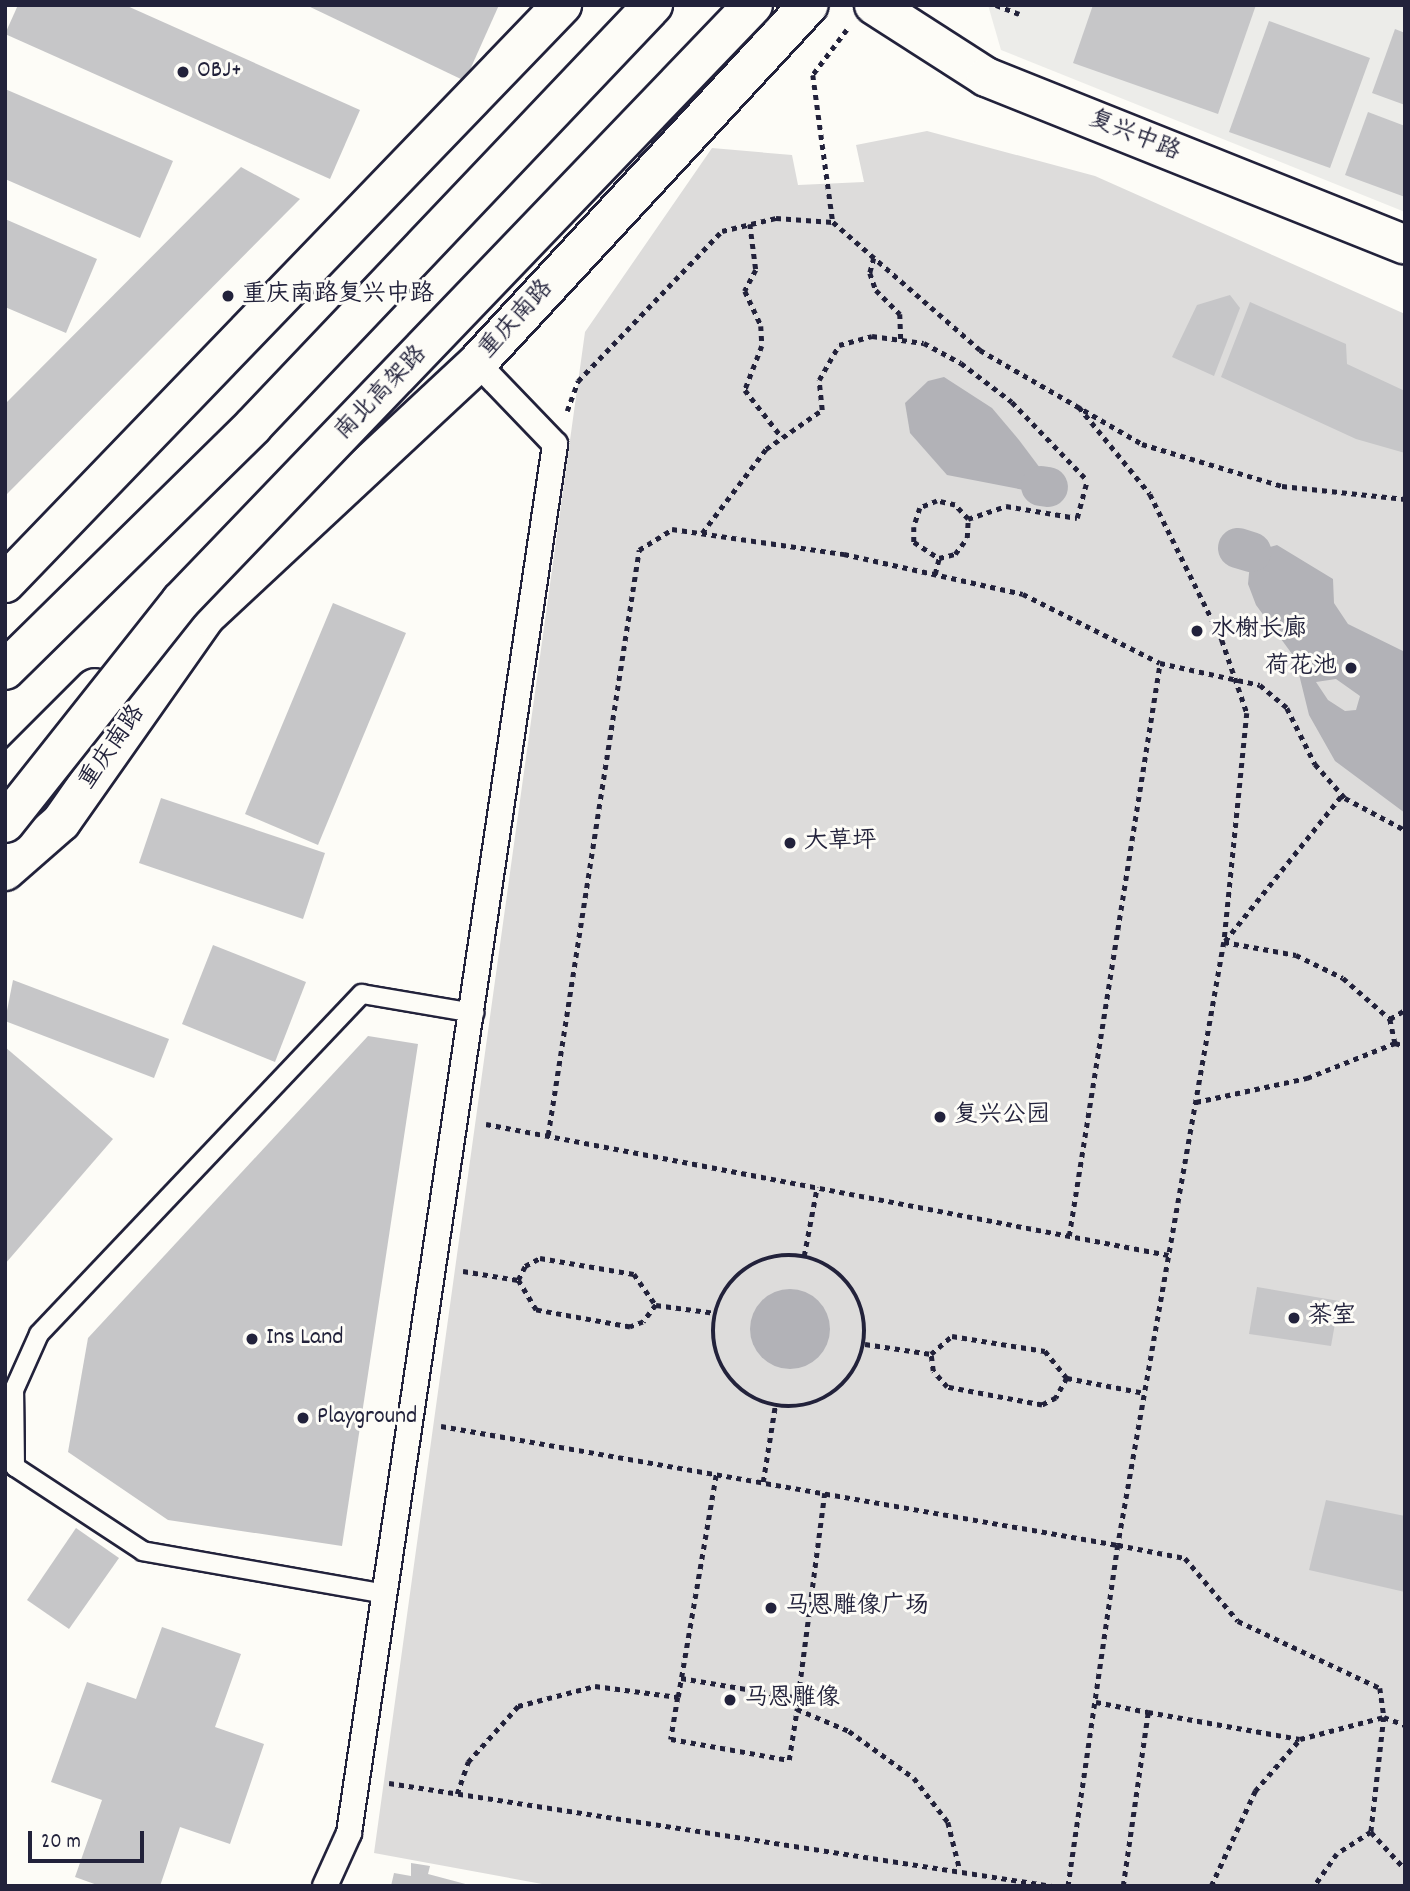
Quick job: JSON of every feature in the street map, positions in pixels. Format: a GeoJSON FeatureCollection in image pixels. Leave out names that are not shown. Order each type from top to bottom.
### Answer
{"type":"FeatureCollection","features":[{"type":"Feature","properties":{"kind":"main road"},"geometry":{"type":"LineString","coordinates":[[5,583],[562,5]]}},
{"type":"Feature","properties":{"kind":"main road"},"geometry":{"type":"LineString","coordinates":[[5,670],[253,426],[653,5]]}},
{"type":"Feature","properties":{"kind":"main road","name":"南北高架路"},"geometry":{"type":"LineString","coordinates":[[5,778],[194,609],[753,5]]}},
{"type":"Feature","properties":{"kind":"main road","name":"重庆南路"},"geometry":{"type":"LineString","coordinates":[[5,806],[194,609],[477,363],[738,96],[809,5]]}},
{"type":"Feature","properties":{"kind":"main road","name":"复兴中路"},"geometry":{"type":"LineString","coordinates":[[863,15],[986,77],[1405,245]]}},
{"type":"Feature","properties":{"kind":"main road"},"geometry":{"type":"LineString","coordinates":[[5,823],[194,609]]}},
{"type":"Feature","properties":{"kind":"main road","name":"重庆南路"},"geometry":{"type":"LineString","coordinates":[[6,870],[61,822],[194,609]]}},
{"type":"Feature","properties":{"kind":"street"},"geometry":{"type":"LineString","coordinates":[[325,1886],[349,1833],[455,1119],[474,1013],[555,444],[477,363]]}},
{"type":"Feature","properties":{"kind":"lane"},"geometry":{"type":"LineString","coordinates":[[386,1594],[143,1551],[15,1467],[14,1390],[38,1334],[362,994],[474,1013]]}},
{"type":"Feature","properties":{"kind":"path"},"geometry":{"type":"LineString","coordinates":[[996,5],[1019,15]]}},
{"type":"Feature","properties":{"kind":"path"},"geometry":{"type":"LineString","coordinates":[[833,222],[813,75],[863,15]]}},
{"type":"Feature","properties":{"kind":"path"},"geometry":{"type":"LineString","coordinates":[[555,444],[578,381],[722,231],[776,218],[833,222],[980,350],[1142,444],[1282,486],[1405,499]]}},
{"type":"Feature","properties":{"kind":"path"},"geometry":{"type":"LineString","coordinates":[[750,223],[756,270],[745,291],[761,326],[762,346],[745,390],[781,436]]}},
{"type":"Feature","properties":{"kind":"path"},"geometry":{"type":"LineString","coordinates":[[874,257],[870,273],[876,290],[900,314],[901,340]]}},
{"type":"Feature","properties":{"kind":"path"},"geometry":{"type":"LineString","coordinates":[[702,533],[781,436],[811,423],[821,410],[820,380],[839,345],[872,336],[924,342],[988,382],[1087,481],[1077,518],[1006,506],[968,519]]}},
{"type":"Feature","properties":{"kind":"path"},"geometry":{"type":"LineString","coordinates":[[1068,1886],[1118,1545],[1224,942],[1247,713],[1186,561],[1150,494],[1079,407]]}},
{"type":"Feature","properties":{"kind":"path"},"geometry":{"type":"LineString","coordinates":[[937,501],[955,505],[968,519],[967,538],[955,554],[939,558],[914,542],[920,508],[937,501]]}},
{"type":"Feature","properties":{"kind":"path"},"geometry":{"type":"LineString","coordinates":[[548,1135],[639,550],[672,529],[935,574],[1023,594],[1160,663],[1260,685],[1287,708],[1315,764],[1342,795],[1405,830]]}},
{"type":"Feature","properties":{"kind":"path"},"geometry":{"type":"LineString","coordinates":[[935,574],[939,558]]}},
{"type":"Feature","properties":{"kind":"path"},"geometry":{"type":"LineString","coordinates":[[1069,1236],[1160,663]]}},
{"type":"Feature","properties":{"kind":"path"},"geometry":{"type":"LineString","coordinates":[[1224,942],[1342,795]]}},
{"type":"Feature","properties":{"kind":"path"},"geometry":{"type":"LineString","coordinates":[[1224,942],[1296,955],[1343,978],[1390,1019],[1395,1043]]}},
{"type":"Feature","properties":{"kind":"path"},"geometry":{"type":"LineString","coordinates":[[1390,1019],[1405,1010]]}},
{"type":"Feature","properties":{"kind":"path"},"geometry":{"type":"LineString","coordinates":[[1196,1102],[1307,1079],[1395,1043],[1405,1046]]}},
{"type":"Feature","properties":{"kind":"path"},"geometry":{"type":"LineString","coordinates":[[455,1119],[1169,1255]]}},
{"type":"Feature","properties":{"kind":"path"},"geometry":{"type":"LineString","coordinates":[[804,1256],[817,1187]]}},
{"type":"Feature","properties":{"kind":"path"},"geometry":{"type":"LineString","coordinates":[[804,1256],[845,1278],[858,1298],[865,1344],[843,1386],[799,1407],[775,1406],[732,1382],[719,1361],[715,1313],[738,1274],[758,1261],[804,1256]]}},
{"type":"Feature","properties":{"kind":"path"},"geometry":{"type":"LineString","coordinates":[[518,1280],[525,1266],[540,1258],[634,1274],[656,1305],[715,1313]]}},
{"type":"Feature","properties":{"kind":"path"},"geometry":{"type":"LineString","coordinates":[[435,1266],[518,1280],[536,1310],[630,1327],[643,1322],[656,1305]]}},
{"type":"Feature","properties":{"kind":"path"},"geometry":{"type":"LineString","coordinates":[[865,1344],[931,1354],[952,1336],[1045,1351],[1067,1378],[1145,1393]]}},
{"type":"Feature","properties":{"kind":"path"},"geometry":{"type":"LineString","coordinates":[[931,1354],[933,1371],[947,1387],[1042,1405],[1056,1398],[1067,1378]]}},
{"type":"Feature","properties":{"kind":"path"},"geometry":{"type":"LineString","coordinates":[[763,1482],[775,1406]]}},
{"type":"Feature","properties":{"kind":"path"},"geometry":{"type":"LineString","coordinates":[[411,1420],[1185,1558],[1238,1621],[1380,1688],[1384,1717],[1371,1832],[1405,1869]]}},
{"type":"Feature","properties":{"kind":"path"},"geometry":{"type":"LineString","coordinates":[[716,1474],[671,1739],[789,1760],[825,1493]]}},
{"type":"Feature","properties":{"kind":"path"},"geometry":{"type":"LineString","coordinates":[[681,1678],[799,1698]]}},
{"type":"Feature","properties":{"kind":"path"},"geometry":{"type":"LineString","coordinates":[[457,1794],[468,1762],[518,1706],[594,1686],[678,1697]]}},
{"type":"Feature","properties":{"kind":"path"},"geometry":{"type":"LineString","coordinates":[[1096,1702],[1300,1740],[1384,1717],[1405,1725]]}},
{"type":"Feature","properties":{"kind":"path"},"geometry":{"type":"LineString","coordinates":[[797,1709],[849,1731],[914,1778],[948,1822],[960,1870]]}},
{"type":"Feature","properties":{"kind":"path"},"geometry":{"type":"LineString","coordinates":[[1123,1886],[1148,1712]]}},
{"type":"Feature","properties":{"kind":"path"},"geometry":{"type":"LineString","coordinates":[[1211,1886],[1255,1791],[1300,1740]]}},
{"type":"Feature","properties":{"kind":"path"},"geometry":{"type":"LineString","coordinates":[[357,1778],[1052,1886]]}},
{"type":"Feature","properties":{"kind":"path"},"geometry":{"type":"LineString","coordinates":[[1315,1886],[1337,1854],[1371,1832]]}},
{"type":"Feature","properties":{"kind":"shaded area"},"geometry":{"type":"Polygon","coordinates":[[[988,5],[1405,5],[1405,212],[1001,50],[988,5]]]}},
{"type":"Feature","properties":{"kind":"shaded area","name":"复兴公园"},"geometry":{"type":"Polygon","coordinates":[[[927,131],[1095,176],[1405,314],[1405,1886],[553,1886],[374,1853],[585,332],[712,148],[792,155],[798,185],[864,182],[856,145],[927,131]]]}},
{"type":"Feature","properties":{"kind":"shaded area"},"geometry":{"type":"Polygon","coordinates":[[[944,377],[992,408],[1019,440],[1043,472],[1034,492],[947,475],[910,433],[905,403],[928,381],[944,377]]]}},
{"type":"Feature","properties":{"kind":"shaded area","name":"荷花池"},"geometry":{"type":"Polygon","coordinates":[[[1277,545],[1333,579],[1334,603],[1348,624],[1405,652],[1405,813],[1335,761],[1309,715],[1295,658],[1256,605],[1248,584],[1251,552],[1277,545]],[[1336,679],[1316,682],[1328,700],[1345,711],[1356,710],[1360,696],[1336,679]]]}},
{"type":"Feature","properties":{"kind":"shaded area"},"geometry":{"type":"Polygon","coordinates":[[[782,1289],[798,1289],[812,1295],[824,1307],[830,1321],[830,1337],[824,1351],[812,1363],[798,1369],[782,1369],[768,1363],[756,1351],[750,1337],[750,1321],[756,1307],[768,1295],[782,1289]]]}},
{"type":"Feature","properties":{"kind":"building","name":"OBJ+"},"geometry":{"type":"Polygon","coordinates":[[[18,5],[125,5],[360,110],[330,179],[5,34],[18,5]]]}},
{"type":"Feature","properties":{"kind":"building"},"geometry":{"type":"Polygon","coordinates":[[[306,5],[499,5],[465,81],[306,5]]]}},
{"type":"Feature","properties":{"kind":"building"},"geometry":{"type":"Polygon","coordinates":[[[1093,5],[1256,5],[1218,114],[1073,63],[1093,5]]]}},
{"type":"Feature","properties":{"kind":"building"},"geometry":{"type":"Polygon","coordinates":[[[1269,21],[1370,58],[1330,168],[1229,132],[1269,21]]]}},
{"type":"Feature","properties":{"kind":"building"},"geometry":{"type":"Polygon","coordinates":[[[1395,29],[1405,33],[1405,105],[1372,93],[1395,29]]]}},
{"type":"Feature","properties":{"kind":"building"},"geometry":{"type":"Polygon","coordinates":[[[5,89],[173,161],[140,238],[5,179],[5,89]]]}},
{"type":"Feature","properties":{"kind":"building"},"geometry":{"type":"Polygon","coordinates":[[[1368,112],[1405,126],[1405,197],[1345,175],[1368,112]]]}},
{"type":"Feature","properties":{"kind":"building"},"geometry":{"type":"Polygon","coordinates":[[[241,167],[300,199],[5,496],[5,404],[241,167]]]}},
{"type":"Feature","properties":{"kind":"building"},"geometry":{"type":"Polygon","coordinates":[[[5,219],[97,259],[66,333],[5,307],[5,219]]]}},
{"type":"Feature","properties":{"kind":"building"},"geometry":{"type":"Polygon","coordinates":[[[1230,295],[1240,308],[1214,376],[1172,357],[1197,305],[1230,295]]]}},
{"type":"Feature","properties":{"kind":"building"},"geometry":{"type":"Polygon","coordinates":[[[1250,302],[1346,344],[1347,364],[1405,391],[1405,453],[1356,439],[1221,377],[1250,302]]]}},
{"type":"Feature","properties":{"kind":"building"},"geometry":{"type":"Polygon","coordinates":[[[333,603],[406,633],[318,845],[245,814],[333,603]]]}},
{"type":"Feature","properties":{"kind":"building"},"geometry":{"type":"Polygon","coordinates":[[[161,798],[325,853],[303,919],[139,863],[161,798]]]}},
{"type":"Feature","properties":{"kind":"building"},"geometry":{"type":"Polygon","coordinates":[[[213,945],[306,982],[275,1062],[182,1024],[213,945]]]}},
{"type":"Feature","properties":{"kind":"building"},"geometry":{"type":"Polygon","coordinates":[[[13,980],[169,1039],[154,1078],[5,1021],[13,980]]]}},
{"type":"Feature","properties":{"kind":"building"},"geometry":{"type":"Polygon","coordinates":[[[368,1036],[418,1044],[342,1546],[168,1520],[68,1452],[88,1338],[368,1036]]]}},
{"type":"Feature","properties":{"kind":"building"},"geometry":{"type":"Polygon","coordinates":[[[5,1047],[113,1139],[5,1264],[5,1047]]]}},
{"type":"Feature","properties":{"kind":"building","name":"茶室"},"geometry":{"type":"Polygon","coordinates":[[[1257,1287],[1339,1301],[1331,1346],[1249,1334],[1257,1287]]]}},
{"type":"Feature","properties":{"kind":"building"},"geometry":{"type":"Polygon","coordinates":[[[1326,1500],[1405,1516],[1405,1592],[1309,1570],[1326,1500]]]}},
{"type":"Feature","properties":{"kind":"building"},"geometry":{"type":"Polygon","coordinates":[[[76,1528],[119,1558],[69,1629],[27,1600],[76,1528]]]}},
{"type":"Feature","properties":{"kind":"building"},"geometry":{"type":"Polygon","coordinates":[[[162,1627],[241,1654],[215,1727],[264,1744],[230,1844],[180,1827],[160,1886],[100,1886],[75,1877],[102,1800],[51,1782],[87,1682],[136,1699],[162,1627]]]}},
{"type":"Feature","properties":{"kind":"building"},"geometry":{"type":"Polygon","coordinates":[[[411,1863],[430,1866],[428,1874],[473,1886],[391,1886],[394,1873],[411,1876],[411,1863]]]}},
{"type":"Feature","properties":{"kind":"waterway"},"geometry":{"type":"LineString","coordinates":[[1041,486],[1048,487]]}},
{"type":"Feature","properties":{"kind":"waterway"},"geometry":{"type":"LineString","coordinates":[[1238,548],[1251,552]]}},
{"type":"Feature","properties":{"kind":"place","name":"OBJ+"},"geometry":{"type":"Point","coordinates":[183,72]}},
{"type":"Feature","properties":{"kind":"place","name":"重庆南路复兴中路"},"geometry":{"type":"Point","coordinates":[228,296]}},
{"type":"Feature","properties":{"kind":"place","name":"水榭长廊"},"geometry":{"type":"Point","coordinates":[1197,631]}},
{"type":"Feature","properties":{"kind":"place","name":"荷花池"},"geometry":{"type":"Point","coordinates":[1351,668]}},
{"type":"Feature","properties":{"kind":"place","name":"大草坪"},"geometry":{"type":"Point","coordinates":[790,843]}},
{"type":"Feature","properties":{"kind":"place","name":"复兴公园"},"geometry":{"type":"Point","coordinates":[940,1117]}},
{"type":"Feature","properties":{"kind":"place","name":"茶室"},"geometry":{"type":"Point","coordinates":[1294,1318]}},
{"type":"Feature","properties":{"kind":"place","name":"Ins Land"},"geometry":{"type":"Point","coordinates":[252,1339]}},
{"type":"Feature","properties":{"kind":"place","name":"Playground"},"geometry":{"type":"Point","coordinates":[303,1418]}},
{"type":"Feature","properties":{"kind":"place","name":"马恩雕像广场"},"geometry":{"type":"Point","coordinates":[771,1608]}},
{"type":"Feature","properties":{"kind":"place","name":"马恩雕像"},"geometry":{"type":"Point","coordinates":[730,1700]}}]}
